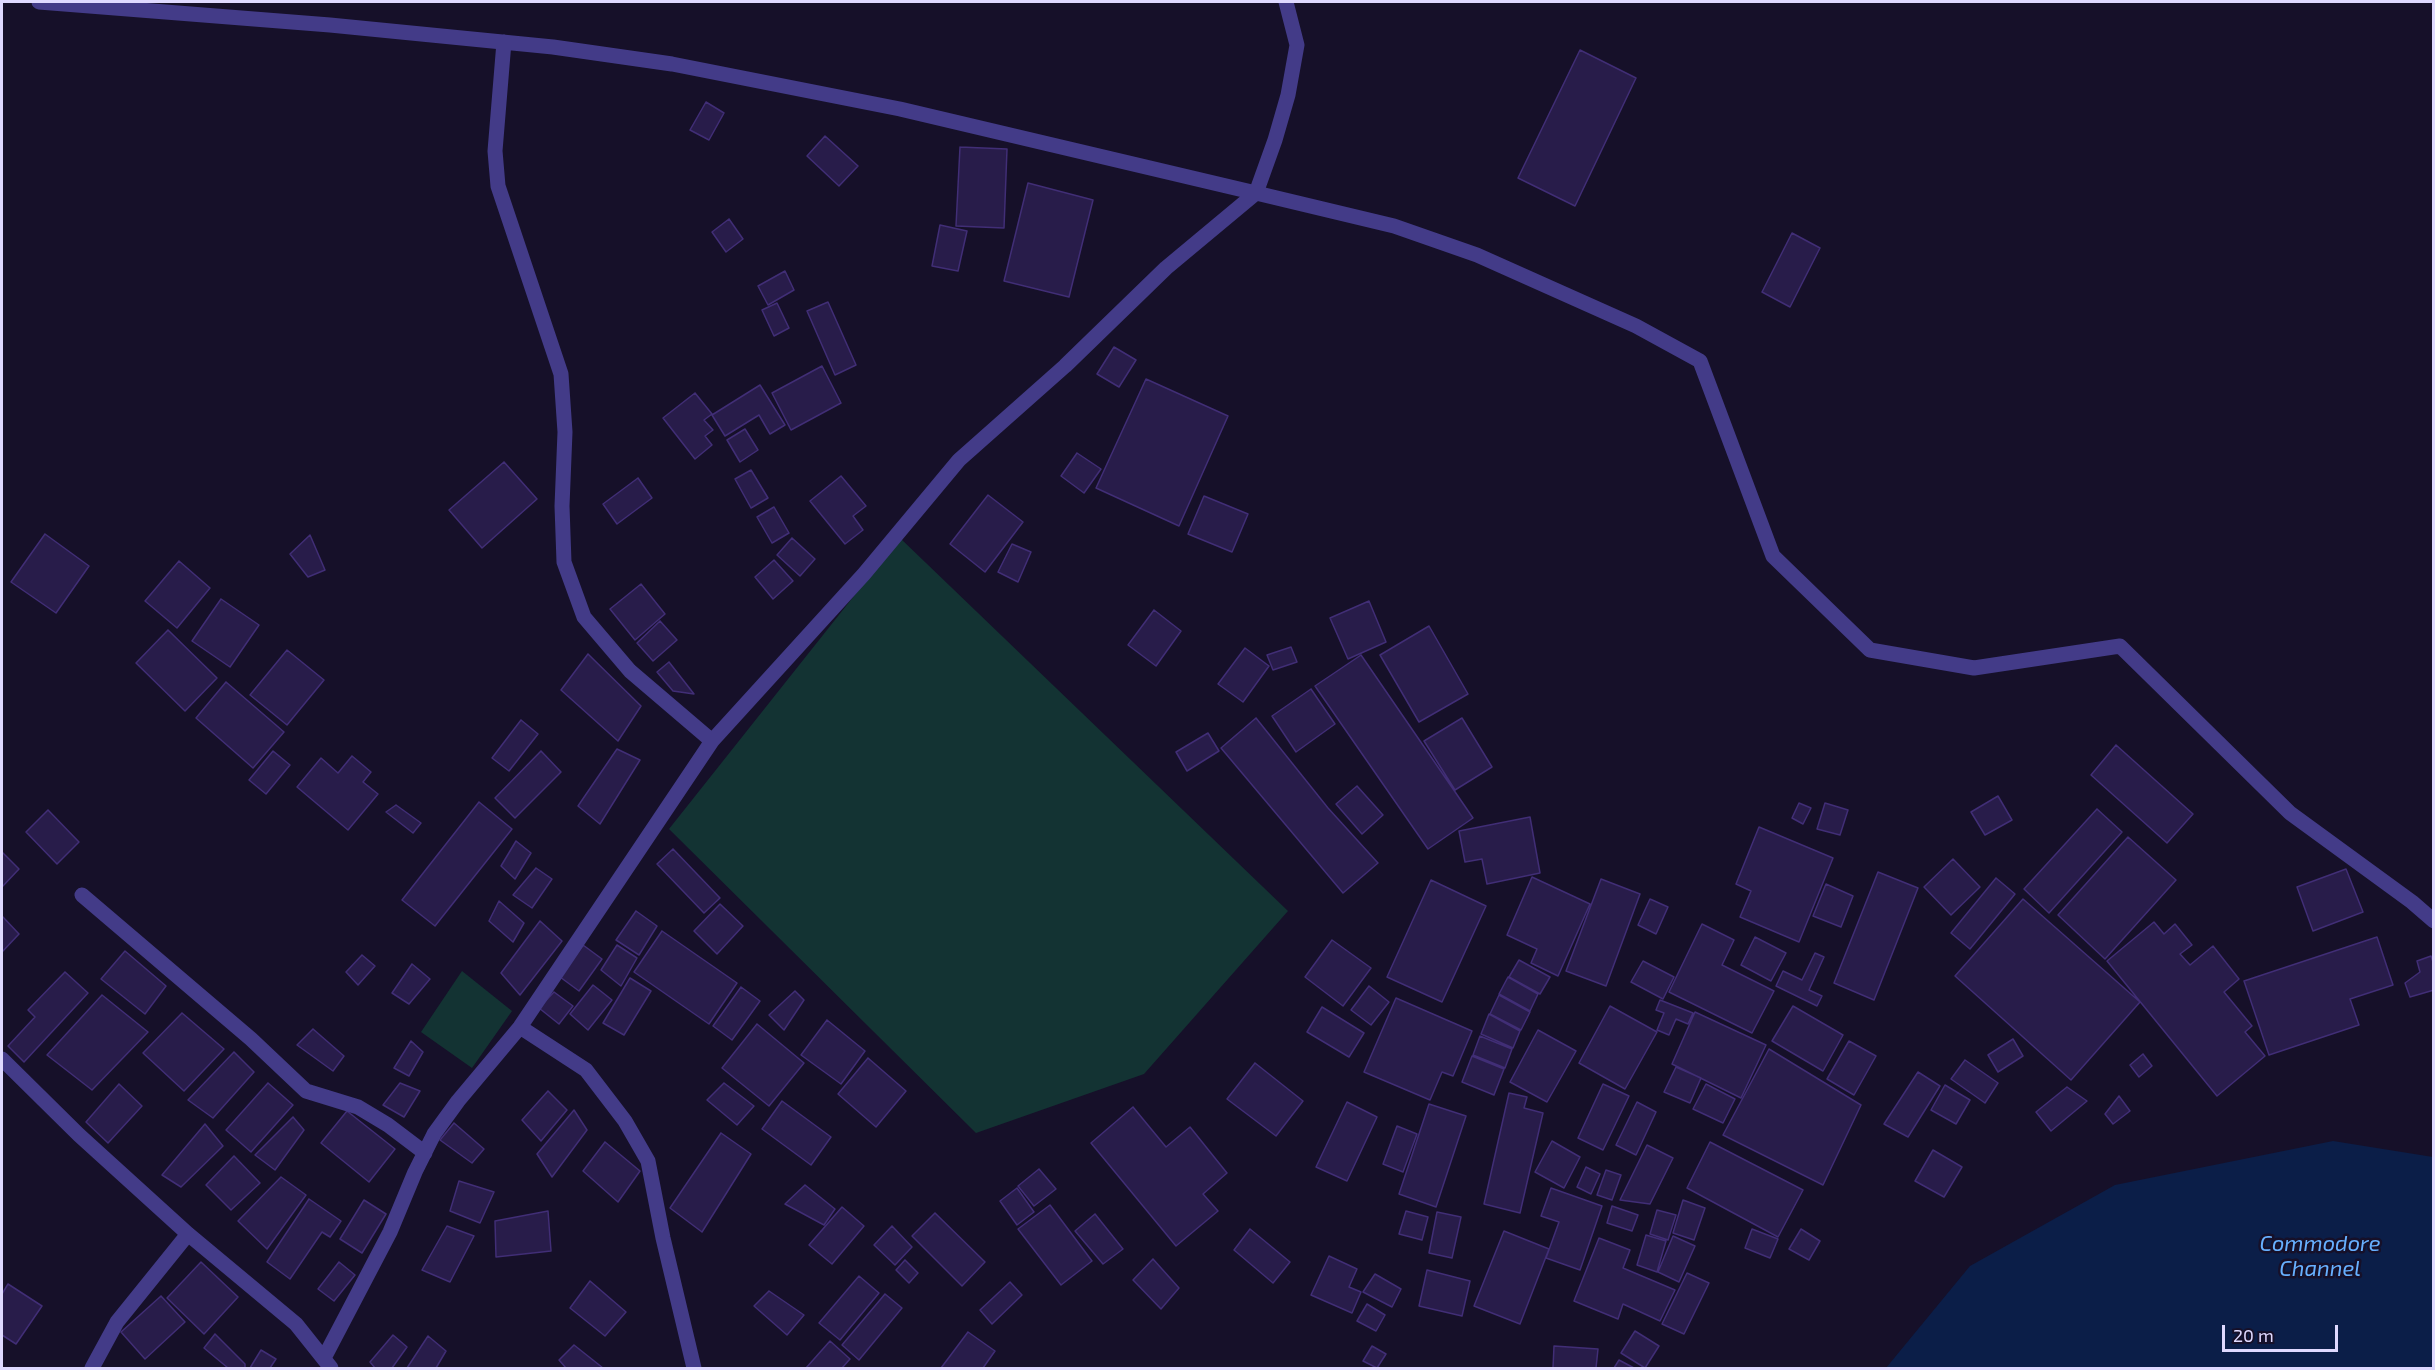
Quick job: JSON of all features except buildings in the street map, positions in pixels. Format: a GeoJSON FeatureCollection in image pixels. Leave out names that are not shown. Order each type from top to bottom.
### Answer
{"type":"FeatureCollection","features":[{"type":"Feature","properties":{"kind":"street"},"geometry":{"type":"LineString","coordinates":[[39,2],[330,25],[553,46],[672,64],[900,109],[1257,193],[1394,226],[1477,255],[1636,326],[1700,361],[1773,556],[1870,650],[1974,668],[2120,646],[2290,813],[2412,902],[2433,921]]}},
{"type":"Feature","properties":{"kind":"street"},"geometry":{"type":"LineString","coordinates":[[2,1059],[79,1135],[188,1234],[296,1324],[327,1363],[434,1134],[458,1101],[520,1027],[712,741],[864,574],[959,460],[1065,366],[1166,268],[1257,193],[1288,95],[1297,45],[1286,2]]}},
{"type":"Feature","properties":{"kind":"street"},"geometry":{"type":"LineString","coordinates":[[504,42],[495,151],[498,186],[561,374],[566,432],[562,506],[564,562],[584,617],[630,671],[712,741]]}},
{"type":"Feature","properties":{"kind":"street"},"geometry":{"type":"LineString","coordinates":[[82,896],[251,1039],[306,1091],[358,1107],[388,1125],[424,1153]]}},
{"type":"Feature","properties":{"kind":"street"},"geometry":{"type":"LineString","coordinates":[[520,1027],[586,1070],[626,1121],[648,1161],[663,1238],[694,1368]]}},
{"type":"Feature","properties":{"kind":"street"},"geometry":{"type":"LineString","coordinates":[[92,1368],[117,1322],[188,1234]]}},
{"type":"Feature","properties":{"kind":"green space"},"geometry":{"type":"Polygon","coordinates":[[[900,538],[1288,911],[1144,1074],[976,1133],[669,829],[900,538]]]}},
{"type":"Feature","properties":{"kind":"green space"},"geometry":{"type":"Polygon","coordinates":[[[462,971],[512,1011],[472,1068],[421,1032],[462,971]]]}},
{"type":"Feature","properties":{"kind":"water","name":"Commodore Channel"},"geometry":{"type":"Polygon","coordinates":[[[2333,1141],[2433,1157],[2433,1368],[1886,1368],[1970,1266],[2115,1185],[2333,1141]]]}}]}
